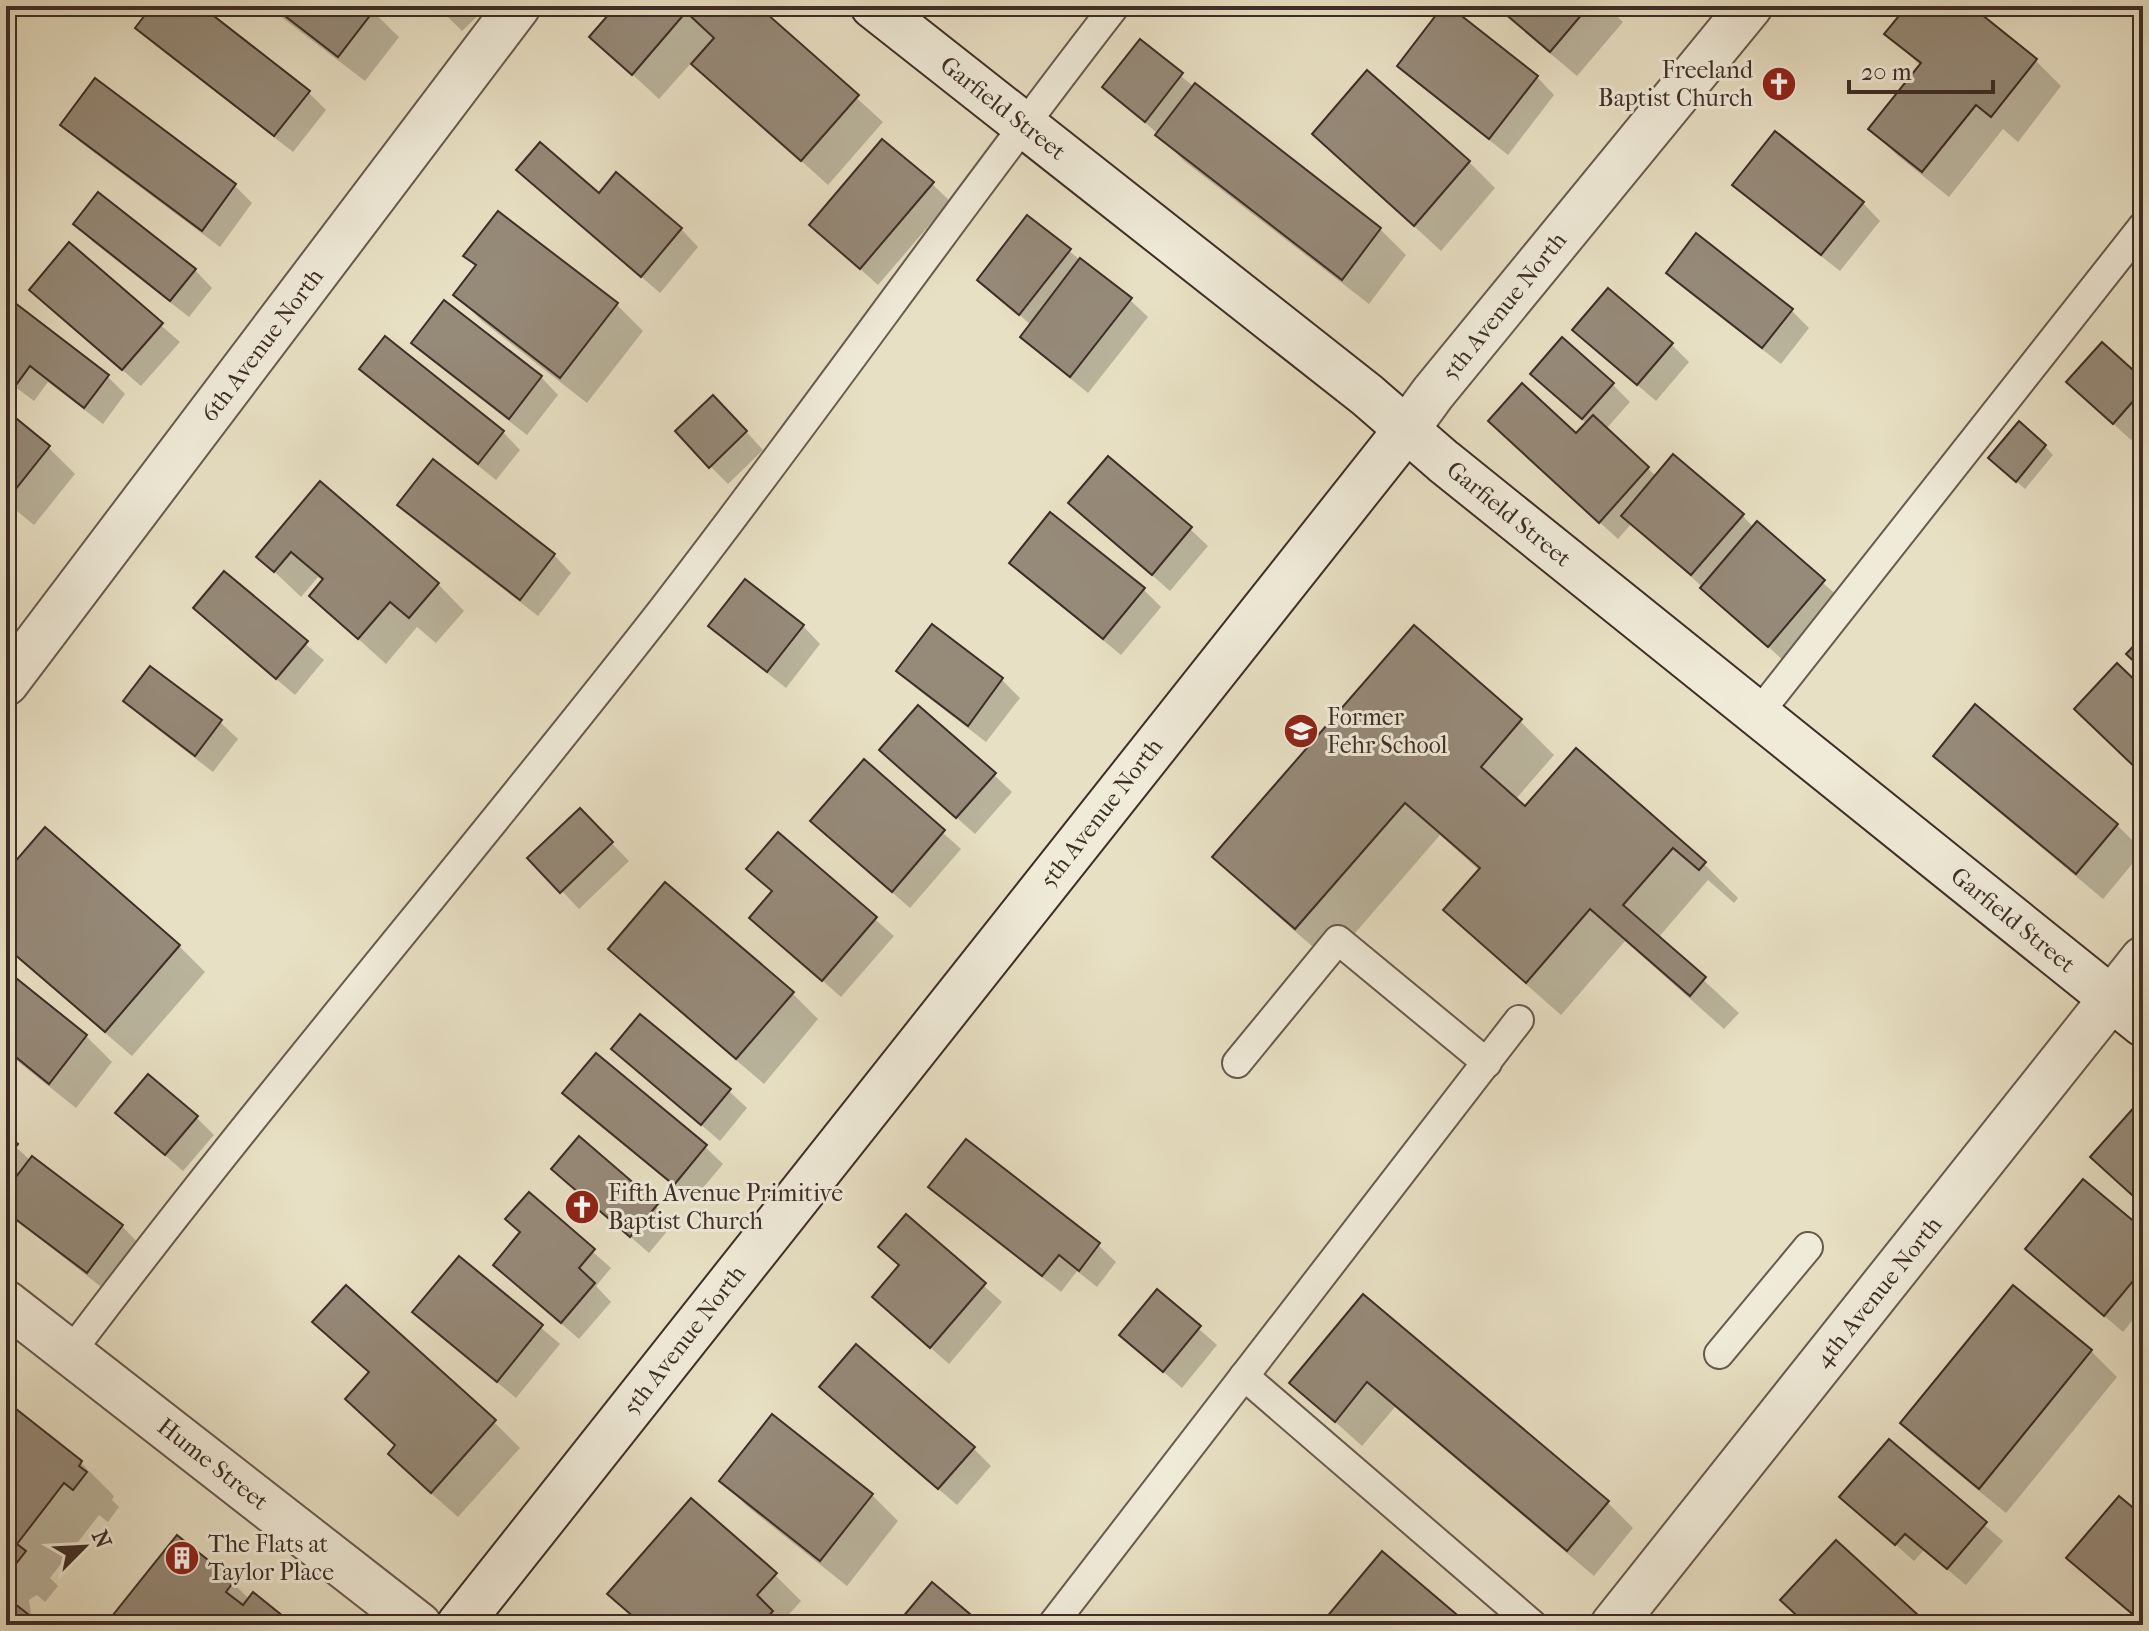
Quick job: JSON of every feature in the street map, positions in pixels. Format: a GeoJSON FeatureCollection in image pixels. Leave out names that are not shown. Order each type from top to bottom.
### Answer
{"type":"FeatureCollection","features":[{"type":"Feature","properties":{"kind":"street","name":"6th Avenue North"},"geometry":{"type":"LineString","coordinates":[[6,683],[518,6]]}},
{"type":"Feature","properties":{"kind":"street","name":"Garfield Street"},"geometry":{"type":"LineString","coordinates":[[873,6],[1355,385],[1406,430],[2127,1012]]}},
{"type":"Feature","properties":{"kind":"street","name":"5th Avenue North"},"geometry":{"type":"LineString","coordinates":[[459,1625],[1433,393],[1750,6]]}},
{"type":"Feature","properties":{"kind":"street","name":"4th Avenue North"},"geometry":{"type":"LineString","coordinates":[[1613,1625],[2127,1012],[2143,959]]}},
{"type":"Feature","properties":{"kind":"street","name":"Hume Street"},"geometry":{"type":"LineString","coordinates":[[6,1303],[419,1625]]}},
{"type":"Feature","properties":{"kind":"lane"},"geometry":{"type":"LineString","coordinates":[[70,1353],[211,1171],[663,608],[1115,6]]}},
{"type":"Feature","properties":{"kind":"lane"},"geometry":{"type":"LineString","coordinates":[[1758,714],[2143,226]]}},
{"type":"Feature","properties":{"kind":"lane"},"geometry":{"type":"LineString","coordinates":[[1237,1063],[1338,940],[1487,1063]]}},
{"type":"Feature","properties":{"kind":"lane"},"geometry":{"type":"LineString","coordinates":[[1052,1625],[1519,1020]]}},
{"type":"Feature","properties":{"kind":"lane"},"geometry":{"type":"LineString","coordinates":[[1719,1354],[1808,1247]]}},
{"type":"Feature","properties":{"kind":"lane"},"geometry":{"type":"LineString","coordinates":[[1244,1376],[1533,1625]]}},
{"type":"Feature","properties":{"kind":"building"},"geometry":{"type":"Polygon","coordinates":[[[152,6],[201,6],[310,91],[274,136],[135,28],[152,6]]]}},
{"type":"Feature","properties":{"kind":"building"},"geometry":{"type":"Polygon","coordinates":[[[272,6],[370,6],[375,9],[338,57],[272,6]]]}},
{"type":"Feature","properties":{"kind":"building"},"geometry":{"type":"Polygon","coordinates":[[[616,6],[758,6],[859,95],[801,161],[691,64],[714,38],[686,12],[632,75],[589,37],[616,6]]]}},
{"type":"Feature","properties":{"kind":"building"},"geometry":{"type":"Polygon","coordinates":[[[1443,6],[1449,6],[1538,76],[1489,139],[1397,66],[1443,6]]]}},
{"type":"Feature","properties":{"kind":"building"},"geometry":{"type":"Polygon","coordinates":[[[1496,6],[1589,6],[1550,52],[1496,6]]]}},
{"type":"Feature","properties":{"kind":"building"},"geometry":{"type":"Polygon","coordinates":[[[1907,6],[1971,6],[2037,59],[1991,117],[1976,105],[1922,172],[1868,129],[1921,63],[1884,34],[1907,6]]]}},
{"type":"Feature","properties":{"kind":"building"},"geometry":{"type":"Polygon","coordinates":[[[1140,39],[1183,73],[1145,122],[1102,87],[1140,39]]]}},
{"type":"Feature","properties":{"kind":"building"},"geometry":{"type":"Polygon","coordinates":[[[1367,70],[1470,161],[1414,226],[1312,134],[1367,70]]]}},
{"type":"Feature","properties":{"kind":"building"},"geometry":{"type":"Polygon","coordinates":[[[95,78],[236,184],[202,231],[60,125],[95,78]]]}},
{"type":"Feature","properties":{"kind":"building"},"geometry":{"type":"Polygon","coordinates":[[[1195,83],[1381,228],[1342,280],[1155,135],[1195,83]]]}},
{"type":"Feature","properties":{"kind":"building"},"geometry":{"type":"Polygon","coordinates":[[[1775,131],[1864,202],[1821,255],[1732,185],[1775,131]]]}},
{"type":"Feature","properties":{"kind":"building"},"geometry":{"type":"Polygon","coordinates":[[[882,139],[934,182],[860,269],[809,225],[882,139]]]}},
{"type":"Feature","properties":{"kind":"building"},"geometry":{"type":"Polygon","coordinates":[[[540,142],[599,193],[616,172],[682,228],[641,277],[516,170],[540,142]]]}},
{"type":"Feature","properties":{"kind":"building"},"geometry":{"type":"Polygon","coordinates":[[[98,192],[196,269],[170,301],[73,224],[98,192]]]}},
{"type":"Feature","properties":{"kind":"building"},"geometry":{"type":"Polygon","coordinates":[[[498,211],[618,303],[560,378],[453,295],[476,265],[463,256],[498,211]]]}},
{"type":"Feature","properties":{"kind":"building"},"geometry":{"type":"Polygon","coordinates":[[[1027,215],[1071,249],[1019,315],[977,280],[1027,215]]]}},
{"type":"Feature","properties":{"kind":"building"},"geometry":{"type":"Polygon","coordinates":[[[1696,233],[1793,309],[1762,348],[1666,273],[1696,233]]]}},
{"type":"Feature","properties":{"kind":"building"},"geometry":{"type":"Polygon","coordinates":[[[69,242],[163,323],[122,370],[29,290],[69,242]]]}},
{"type":"Feature","properties":{"kind":"building"},"geometry":{"type":"Polygon","coordinates":[[[1080,258],[1132,298],[1070,377],[1020,337],[1080,258]]]}},
{"type":"Feature","properties":{"kind":"building"},"geometry":{"type":"Polygon","coordinates":[[[1608,288],[1673,343],[1637,385],[1572,330],[1608,288]]]}},
{"type":"Feature","properties":{"kind":"building"},"geometry":{"type":"Polygon","coordinates":[[[6,296],[109,375],[84,408],[30,366],[16,385],[6,378],[6,296]]]}},
{"type":"Feature","properties":{"kind":"building"},"geometry":{"type":"Polygon","coordinates":[[[444,300],[542,376],[509,419],[411,343],[444,300]]]}},
{"type":"Feature","properties":{"kind":"building"},"geometry":{"type":"Polygon","coordinates":[[[385,336],[504,431],[478,464],[359,369],[385,336]]]}},
{"type":"Feature","properties":{"kind":"building"},"geometry":{"type":"Polygon","coordinates":[[[1562,337],[1614,383],[1582,419],[1530,374],[1562,337]]]}},
{"type":"Feature","properties":{"kind":"building"},"geometry":{"type":"Polygon","coordinates":[[[2102,342],[2143,379],[2143,390],[2113,424],[2066,382],[2102,342]]]}},
{"type":"Feature","properties":{"kind":"building"},"geometry":{"type":"Polygon","coordinates":[[[1522,383],[1576,433],[1593,415],[1649,467],[1599,523],[1488,421],[1522,383]]]}},
{"type":"Feature","properties":{"kind":"building"},"geometry":{"type":"Polygon","coordinates":[[[713,395],[747,431],[709,468],[675,431],[713,395]]]}},
{"type":"Feature","properties":{"kind":"building"},"geometry":{"type":"Polygon","coordinates":[[[6,410],[50,446],[7,500],[6,500],[6,410]]]}},
{"type":"Feature","properties":{"kind":"building"},"geometry":{"type":"Polygon","coordinates":[[[2019,421],[2046,445],[2016,482],[1988,458],[2019,421]]]}},
{"type":"Feature","properties":{"kind":"building"},"geometry":{"type":"Polygon","coordinates":[[[1673,454],[1744,514],[1691,575],[1621,516],[1673,454]]]}},
{"type":"Feature","properties":{"kind":"building"},"geometry":{"type":"Polygon","coordinates":[[[1108,456],[1192,527],[1152,575],[1068,503],[1108,456]]]}},
{"type":"Feature","properties":{"kind":"building"},"geometry":{"type":"Polygon","coordinates":[[[433,459],[555,554],[520,600],[397,505],[433,459]]]}},
{"type":"Feature","properties":{"kind":"building"},"geometry":{"type":"Polygon","coordinates":[[[320,481],[439,583],[409,618],[390,602],[358,639],[309,596],[323,579],[291,552],[274,572],[256,557],[320,481]]]}},
{"type":"Feature","properties":{"kind":"building"},"geometry":{"type":"Polygon","coordinates":[[[1050,512],[1145,588],[1103,639],[1009,563],[1050,512]]]}},
{"type":"Feature","properties":{"kind":"building"},"geometry":{"type":"Polygon","coordinates":[[[1757,521],[1825,580],[1768,647],[1700,588],[1757,521]]]}},
{"type":"Feature","properties":{"kind":"building"},"geometry":{"type":"Polygon","coordinates":[[[224,571],[308,641],[276,679],[193,608],[224,571]]]}},
{"type":"Feature","properties":{"kind":"building"},"geometry":{"type":"Polygon","coordinates":[[[745,579],[804,625],[767,672],[708,626],[745,579]]]}},
{"type":"Feature","properties":{"kind":"building"},"geometry":{"type":"Polygon","coordinates":[[[932,624],[1003,678],[968,726],[896,671],[932,624]]]}},
{"type":"Feature","properties":{"kind":"building"},"geometry":{"type":"Polygon","coordinates":[[[1414,625],[1522,719],[1481,767],[1525,806],[1576,748],[1706,862],[1699,870],[1673,848],[1623,905],[1706,977],[1690,996],[1590,909],[1526,983],[1443,910],[1480,868],[1405,803],[1295,929],[1212,857],[1414,625]]]}},
{"type":"Feature","properties":{"kind":"building"},"geometry":{"type":"Polygon","coordinates":[[[2143,636],[2143,670],[2126,654],[2143,636]]]}},
{"type":"Feature","properties":{"kind":"building"},"geometry":{"type":"Polygon","coordinates":[[[2117,663],[2143,688],[2143,775],[2074,709],[2117,663]]]}},
{"type":"Feature","properties":{"kind":"building"},"geometry":{"type":"Polygon","coordinates":[[[150,666],[222,720],[195,756],[123,701],[150,666]]]}},
{"type":"Feature","properties":{"kind":"building"},"geometry":{"type":"Polygon","coordinates":[[[1975,704],[2118,824],[2076,874],[1933,756],[1975,704]]]}},
{"type":"Feature","properties":{"kind":"building"},"geometry":{"type":"Polygon","coordinates":[[[918,705],[996,773],[956,818],[879,750],[918,705]]]}},
{"type":"Feature","properties":{"kind":"building"},"geometry":{"type":"Polygon","coordinates":[[[864,759],[945,830],[892,892],[810,821],[864,759]]]}},
{"type":"Feature","properties":{"kind":"building"},"geometry":{"type":"Polygon","coordinates":[[[580,808],[613,842],[560,893],[527,858],[580,808]]]}},
{"type":"Feature","properties":{"kind":"building"},"geometry":{"type":"Polygon","coordinates":[[[45,827],[180,945],[105,1032],[6,947],[6,872],[45,827]]]}},
{"type":"Feature","properties":{"kind":"building"},"geometry":{"type":"Polygon","coordinates":[[[778,832],[877,917],[822,981],[749,918],[772,891],[746,869],[778,832]]]}},
{"type":"Feature","properties":{"kind":"building"},"geometry":{"type":"Polygon","coordinates":[[[665,882],[794,992],[736,1059],[608,949],[665,882]]]}},
{"type":"Feature","properties":{"kind":"building"},"geometry":{"type":"Polygon","coordinates":[[[6,970],[87,1035],[49,1084],[6,1049],[6,970]]]}},
{"type":"Feature","properties":{"kind":"building"},"geometry":{"type":"Polygon","coordinates":[[[640,1014],[731,1089],[701,1125],[611,1049],[640,1014]]]}},
{"type":"Feature","properties":{"kind":"building"},"geometry":{"type":"Polygon","coordinates":[[[596,1053],[707,1145],[674,1185],[562,1093],[596,1053]]]}},
{"type":"Feature","properties":{"kind":"building"},"geometry":{"type":"Polygon","coordinates":[[[148,1074],[198,1116],[165,1155],[115,1113],[148,1074]]]}},
{"type":"Feature","properties":{"kind":"building"},"geometry":{"type":"Polygon","coordinates":[[[2137,1104],[2143,1110],[2143,1205],[2090,1157],[2137,1104]]]}},
{"type":"Feature","properties":{"kind":"building"},"geometry":{"type":"Polygon","coordinates":[[[6,1135],[18,1144],[6,1160],[6,1135]]]}},
{"type":"Feature","properties":{"kind":"building"},"geometry":{"type":"Polygon","coordinates":[[[579,1136],[658,1204],[630,1237],[551,1169],[579,1136]]]}},
{"type":"Feature","properties":{"kind":"building"},"geometry":{"type":"Polygon","coordinates":[[[966,1139],[1100,1243],[1079,1271],[1059,1255],[1042,1276],[928,1187],[966,1139]]]}},
{"type":"Feature","properties":{"kind":"building"},"geometry":{"type":"Polygon","coordinates":[[[32,1156],[123,1225],[87,1273],[6,1212],[6,1190],[32,1156]]]}},
{"type":"Feature","properties":{"kind":"building"},"geometry":{"type":"Polygon","coordinates":[[[2083,1179],[2143,1229],[2143,1269],[2104,1316],[2025,1249],[2083,1179]]]}},
{"type":"Feature","properties":{"kind":"building"},"geometry":{"type":"Polygon","coordinates":[[[529,1192],[595,1249],[579,1268],[595,1283],[561,1323],[493,1265],[520,1232],[505,1219],[529,1192]]]}},
{"type":"Feature","properties":{"kind":"building"},"geometry":{"type":"Polygon","coordinates":[[[906,1214],[986,1283],[930,1348],[872,1297],[899,1265],[878,1247],[906,1214]]]}},
{"type":"Feature","properties":{"kind":"building"},"geometry":{"type":"Polygon","coordinates":[[[459,1256],[543,1325],[497,1382],[412,1312],[459,1256]]]}},
{"type":"Feature","properties":{"kind":"building"},"geometry":{"type":"Polygon","coordinates":[[[346,1285],[496,1420],[431,1493],[388,1454],[395,1445],[345,1399],[369,1372],[312,1322],[346,1285]]]}},
{"type":"Feature","properties":{"kind":"building"},"geometry":{"type":"Polygon","coordinates":[[[2013,1285],[2092,1350],[1979,1489],[1900,1423],[2013,1285]]]}},
{"type":"Feature","properties":{"kind":"building"},"geometry":{"type":"Polygon","coordinates":[[[1157,1289],[1201,1326],[1163,1372],[1119,1335],[1157,1289]]]}},
{"type":"Feature","properties":{"kind":"building"},"geometry":{"type":"Polygon","coordinates":[[[1363,1294],[1609,1501],[1567,1551],[1367,1382],[1335,1422],[1289,1383],[1363,1294]]]}},
{"type":"Feature","properties":{"kind":"building"},"geometry":{"type":"Polygon","coordinates":[[[856,1344],[975,1447],[938,1489],[819,1387],[856,1344]]]}},
{"type":"Feature","properties":{"kind":"building"},"geometry":{"type":"Polygon","coordinates":[[[6,1401],[82,1461],[79,1466],[87,1472],[73,1490],[64,1483],[17,1544],[26,1551],[11,1570],[6,1566],[6,1401]]]}},
{"type":"Feature","properties":{"kind":"building"},"geometry":{"type":"Polygon","coordinates":[[[772,1414],[873,1494],[820,1561],[719,1481],[772,1414]]]}},
{"type":"Feature","properties":{"kind":"building"},"geometry":{"type":"Polygon","coordinates":[[[1889,1439],[1987,1522],[1947,1569],[1905,1534],[1895,1545],[1839,1497],[1889,1439]]]}},
{"type":"Feature","properties":{"kind":"building"},"geometry":{"type":"Polygon","coordinates":[[[2119,1496],[2143,1516],[2143,1623],[2066,1558],[2119,1496]]]}},
{"type":"Feature","properties":{"kind":"building"},"geometry":{"type":"Polygon","coordinates":[[[691,1498],[777,1573],[757,1595],[773,1611],[761,1625],[643,1625],[607,1594],[691,1498]]]}},
{"type":"Feature","properties":{"kind":"building","name":"The Flats at Taylor Place"},"geometry":{"type":"Polygon","coordinates":[[[177,1535],[234,1581],[226,1592],[243,1605],[253,1592],[294,1625],[105,1625],[177,1535]]]}},
{"type":"Feature","properties":{"kind":"building"},"geometry":{"type":"Polygon","coordinates":[[[1836,1540],[1929,1625],[1807,1625],[1780,1600],[1836,1540]]]}},
{"type":"Feature","properties":{"kind":"building"},"geometry":{"type":"Polygon","coordinates":[[[1382,1551],[1469,1625],[1320,1625],[1382,1551]]]}},
{"type":"Feature","properties":{"kind":"building"},"geometry":{"type":"Polygon","coordinates":[[[932,1582],[977,1620],[973,1625],[896,1625],[932,1582]]]}},
{"type":"Feature","properties":{"kind":"building"},"geometry":{"type":"Polygon","coordinates":[[[6,1597],[42,1625],[6,1625],[6,1597]]]}},
{"type":"Feature","properties":{"kind":"place","name":"Freeland Baptist Church"},"geometry":{"type":"Point","coordinates":[1779,84]}},
{"type":"Feature","properties":{"kind":"place","name":"Former Fehr School"},"geometry":{"type":"Point","coordinates":[1301,731]}},
{"type":"Feature","properties":{"kind":"place","name":"Fifth Avenue Primitive Baptist Church"},"geometry":{"type":"Point","coordinates":[582,1207]}},
{"type":"Feature","properties":{"kind":"place","name":"The Flats at Taylor Place"},"geometry":{"type":"Point","coordinates":[182,1558]}}]}
